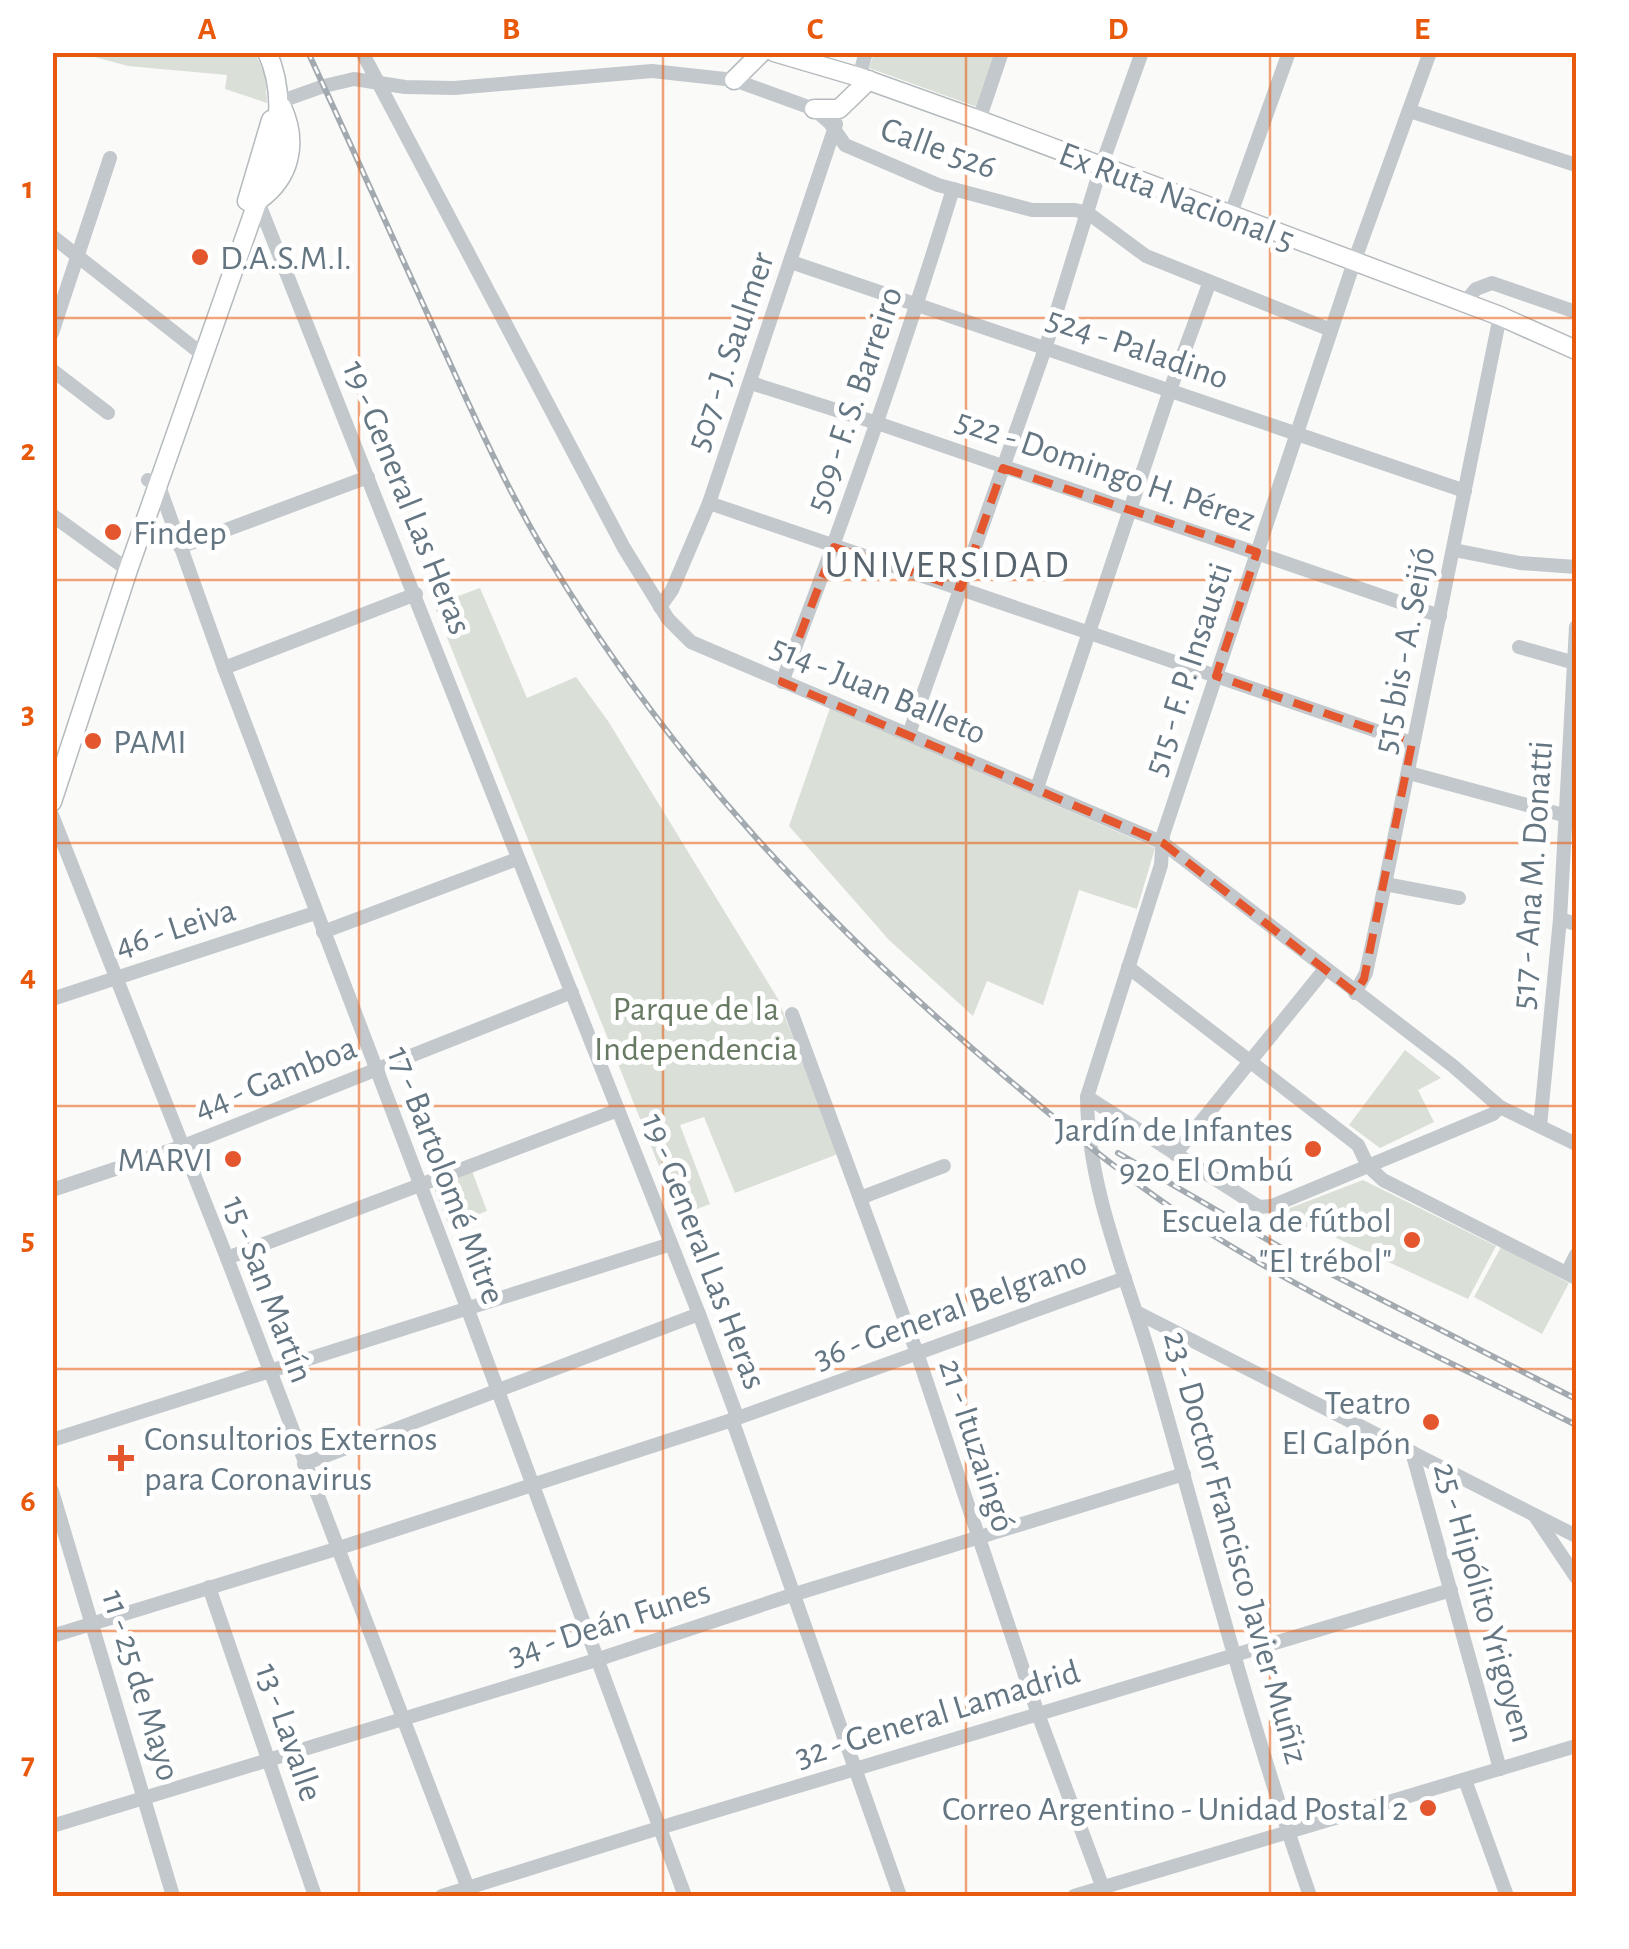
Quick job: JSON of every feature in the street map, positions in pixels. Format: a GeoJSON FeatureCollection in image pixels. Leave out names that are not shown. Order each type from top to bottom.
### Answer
{"type":"FeatureCollection","features":[{"type":"Feature","properties":{"kind":"main road"},"geometry":{"type":"LineString","coordinates":[[254,195],[276,188],[286,171],[290,151],[290,125],[267,52]]}},
{"type":"Feature","properties":{"kind":"main road"},"geometry":{"type":"LineString","coordinates":[[734,80],[762,52]]}},
{"type":"Feature","properties":{"kind":"main road","name":"Ex Ruta Nacional 5"},"geometry":{"type":"LineString","coordinates":[[774,52],[980,120],[1500,316],[1576,350]]}},
{"type":"Feature","properties":{"kind":"main road"},"geometry":{"type":"LineString","coordinates":[[814,108],[839,109],[864,79]]}},
{"type":"Feature","properties":{"kind":"main road"},"geometry":{"type":"LineString","coordinates":[[52,775],[254,195],[260,149],[280,102]]}},
{"type":"Feature","properties":{"kind":"main road"},"geometry":{"type":"LineString","coordinates":[[52,802],[123,568]]}},
{"type":"Feature","properties":{"kind":"street","name":"514 - Juan Balleto"},"geometry":{"type":"LineString","coordinates":[[362,52],[624,548],[676,629],[691,642],[1162,843],[1453,1066],[1500,1108],[1576,1144]]}},
{"type":"Feature","properties":{"kind":"street"},"geometry":{"type":"LineString","coordinates":[[864,79],[866,52]]}},
{"type":"Feature","properties":{"kind":"street"},"geometry":{"type":"LineString","coordinates":[[980,120],[1002,52]]}},
{"type":"Feature","properties":{"kind":"street"},"geometry":{"type":"LineString","coordinates":[[909,734],[1046,346],[1101,167],[1142,52]]}},
{"type":"Feature","properties":{"kind":"street"},"geometry":{"type":"LineString","coordinates":[[1230,216],[1288,52]]}},
{"type":"Feature","properties":{"kind":"street","name":"515 - F. P. Insausti"},"geometry":{"type":"LineString","coordinates":[[1087,1097],[1216,676],[1354,262],[1430,52]]}},
{"type":"Feature","properties":{"kind":"street"},"geometry":{"type":"LineString","coordinates":[[280,102],[336,82],[354,80],[454,88],[652,71],[734,80],[814,108]]}},
{"type":"Feature","properties":{"kind":"street","name":"Calle 526"},"geometry":{"type":"LineString","coordinates":[[814,108],[825,116],[844,145],[953,189],[1032,210],[1088,213]]}},
{"type":"Feature","properties":{"kind":"street","name":"507 - J. Saulmer"},"geometry":{"type":"LineString","coordinates":[[660,607],[672,590],[709,503],[839,109]]}},
{"type":"Feature","properties":{"kind":"street"},"geometry":{"type":"LineString","coordinates":[[1410,111],[1576,165]]}},
{"type":"Feature","properties":{"kind":"street"},"geometry":{"type":"LineString","coordinates":[[52,334],[110,158]]}},
{"type":"Feature","properties":{"kind":"street","name":"509 - F. S. Barreiro"},"geometry":{"type":"LineString","coordinates":[[782,682],[834,547],[953,189]]}},
{"type":"Feature","properties":{"kind":"street","name":"19 - General Las Heras"},"geometry":{"type":"LineString","coordinates":[[254,195],[416,594],[516,859],[699,1314],[735,1410],[734,1424],[792,1595],[900,1896]]}},
{"type":"Feature","properties":{"kind":"street"},"geometry":{"type":"LineString","coordinates":[[1088,213],[1146,256],[1331,330]]}},
{"type":"Feature","properties":{"kind":"street"},"geometry":{"type":"LineString","coordinates":[[52,236],[198,352]]}},
{"type":"Feature","properties":{"kind":"street","name":"524 - Paladino"},"geometry":{"type":"LineString","coordinates":[[791,262],[1465,492]]}},
{"type":"Feature","properties":{"kind":"street"},"geometry":{"type":"LineString","coordinates":[[1464,303],[1476,289],[1492,283],[1576,312]]}},
{"type":"Feature","properties":{"kind":"street"},"geometry":{"type":"LineString","coordinates":[[1037,788],[1208,284]]}},
{"type":"Feature","properties":{"kind":"street","name":"515 bis - A. Seijó"},"geometry":{"type":"LineString","coordinates":[[1355,993],[1366,973],[1500,316]]}},
{"type":"Feature","properties":{"kind":"street"},"geometry":{"type":"LineString","coordinates":[[52,370],[108,413]]}},
{"type":"Feature","properties":{"kind":"street","name":"522 - Domingo H. Pérez"},"geometry":{"type":"LineString","coordinates":[[751,383],[1440,616]]}},
{"type":"Feature","properties":{"kind":"street"},"geometry":{"type":"LineString","coordinates":[[180,547],[368,477]]}},
{"type":"Feature","properties":{"kind":"street","name":"17 - Bartolomé Mitre"},"geometry":{"type":"LineString","coordinates":[[153,482],[468,1310],[685,1896]]}},
{"type":"Feature","properties":{"kind":"street"},"geometry":{"type":"LineString","coordinates":[[709,503],[1412,743]]}},
{"type":"Feature","properties":{"kind":"street"},"geometry":{"type":"LineString","coordinates":[[52,515],[123,568]]}},
{"type":"Feature","properties":{"kind":"street"},"geometry":{"type":"LineString","coordinates":[[1454,550],[1520,563],[1576,567]]}},
{"type":"Feature","properties":{"kind":"street"},"geometry":{"type":"LineString","coordinates":[[224,668],[416,594]]}},
{"type":"Feature","properties":{"kind":"street","name":"517 - Ana M. Donatti"},"geometry":{"type":"LineString","coordinates":[[1540,1126],[1574,738],[1576,627]]}},
{"type":"Feature","properties":{"kind":"street"},"geometry":{"type":"LineString","coordinates":[[1519,647],[1574,663]]}},
{"type":"Feature","properties":{"kind":"street"},"geometry":{"type":"LineString","coordinates":[[1408,773],[1566,816]]}},
{"type":"Feature","properties":{"kind":"street","name":"15 - San Martín"},"geometry":{"type":"LineString","coordinates":[[54,824],[227,1258],[469,1892]]}},
{"type":"Feature","properties":{"kind":"street"},"geometry":{"type":"LineString","coordinates":[[323,932],[516,859]]}},
{"type":"Feature","properties":{"kind":"street"},"geometry":{"type":"LineString","coordinates":[[1385,884],[1459,898]]}},
{"type":"Feature","properties":{"kind":"street","name":"46 - Leiva"},"geometry":{"type":"LineString","coordinates":[[52,998],[315,914]]}},
{"type":"Feature","properties":{"kind":"street"},"geometry":{"type":"LineString","coordinates":[[1560,920],[1576,924]]}},
{"type":"Feature","properties":{"kind":"street"},"geometry":{"type":"LineString","coordinates":[[1128,967],[1358,1145],[1368,1166],[1383,1180],[1572,1276],[1576,1254]]}},
{"type":"Feature","properties":{"kind":"street"},"geometry":{"type":"LineString","coordinates":[[1175,1154],[1325,969]]}},
{"type":"Feature","properties":{"kind":"street","name":"44 - Gamboa"},"geometry":{"type":"LineString","coordinates":[[52,1190],[181,1147],[572,992]]}},
{"type":"Feature","properties":{"kind":"street","name":"21 - Ituzaingó"},"geometry":{"type":"LineString","coordinates":[[792,1014],[916,1353],[1038,1714],[1105,1892]]}},
{"type":"Feature","properties":{"kind":"street"},"geometry":{"type":"LineString","coordinates":[[1087,1097],[1252,1206],[1272,1206],[1500,1108]]}},
{"type":"Feature","properties":{"kind":"street","name":"23 - Doctor Francisco Javier Muñiz"},"geometry":{"type":"LineString","coordinates":[[1087,1097],[1097,1192],[1138,1313],[1235,1654],[1310,1896]]}},
{"type":"Feature","properties":{"kind":"street"},"geometry":{"type":"LineString","coordinates":[[227,1258],[618,1110]]}},
{"type":"Feature","properties":{"kind":"street"},"geometry":{"type":"LineString","coordinates":[[860,1198],[944,1166]]}},
{"type":"Feature","properties":{"kind":"street"},"geometry":{"type":"LineString","coordinates":[[52,1440],[671,1244]]}},
{"type":"Feature","properties":{"kind":"street","name":"36 - General Belgrano"},"geometry":{"type":"LineString","coordinates":[[52,1636],[532,1486],[735,1418],[1124,1278]]}},
{"type":"Feature","properties":{"kind":"street"},"geometry":{"type":"LineString","coordinates":[[1138,1313],[1576,1536]]}},
{"type":"Feature","properties":{"kind":"street"},"geometry":{"type":"LineString","coordinates":[[304,1464],[699,1314]]}},
{"type":"Feature","properties":{"kind":"street","name":"25 - Hipólito Yrigoyen"},"geometry":{"type":"LineString","coordinates":[[1412,1452],[1500,1769]]}},
{"type":"Feature","properties":{"kind":"street","name":"34 - Deán Funes"},"geometry":{"type":"LineString","coordinates":[[52,1826],[596,1660],[1184,1474]]}},
{"type":"Feature","properties":{"kind":"street","name":"11 - 25 de Mayo"},"geometry":{"type":"LineString","coordinates":[[52,1492],[172,1896]]}},
{"type":"Feature","properties":{"kind":"street"},"geometry":{"type":"LineString","coordinates":[[1534,1514],[1576,1577]]}},
{"type":"Feature","properties":{"kind":"street","name":"13 - Lavalle"},"geometry":{"type":"LineString","coordinates":[[209,1587],[315,1896]]}},
{"type":"Feature","properties":{"kind":"street","name":"32 - General Lamadrid"},"geometry":{"type":"LineString","coordinates":[[442,1896],[469,1892],[659,1828],[1451,1590]]}},
{"type":"Feature","properties":{"kind":"street"},"geometry":{"type":"LineString","coordinates":[[1074,1896],[1105,1892],[1576,1746]]}},
{"type":"Feature","properties":{"kind":"street","name":"25 - Hipólito Yrigoyen"},"geometry":{"type":"LineString","coordinates":[[1464,1780],[1507,1896]]}},
{"type":"Feature","properties":{"kind":"highlighted area"},"geometry":{"type":"Polygon","coordinates":[[[1003,468],[1257,552],[1216,676],[1412,743],[1364,979],[1355,993],[1163,843],[782,682],[834,547],[961,588],[1003,468]]]}},
{"type":"Feature","properties":{"kind":"green space"},"geometry":{"type":"Polygon","coordinates":[[[80,53],[255,53],[265,75],[267,103],[225,89],[227,75],[128,66],[80,53]]]}},
{"type":"Feature","properties":{"kind":"green space"},"geometry":{"type":"Polygon","coordinates":[[[874,53],[996,53],[977,107],[869,68],[874,53]]]}},
{"type":"Feature","properties":{"kind":"green space","name":"Parque de la Independencia"},"geometry":{"type":"Polygon","coordinates":[[[480,588],[527,698],[576,677],[608,721],[778,999],[838,1154],[735,1193],[704,1117],[680,1125],[710,1204],[679,1216],[434,605],[480,588]]]}},
{"type":"Feature","properties":{"kind":"green space"},"geometry":{"type":"Polygon","coordinates":[[[830,708],[1155,848],[1137,909],[1079,890],[1043,1005],[987,981],[973,1016],[889,940],[789,826],[830,708]]]}},
{"type":"Feature","properties":{"kind":"green space"},"geometry":{"type":"Polygon","coordinates":[[[1405,1050],[1441,1078],[1418,1090],[1434,1122],[1380,1148],[1349,1125],[1405,1050]]]}},
{"type":"Feature","properties":{"kind":"green space"},"geometry":{"type":"Polygon","coordinates":[[[472,1171],[487,1211],[449,1226],[435,1191],[437,1186],[472,1171]]]}},
{"type":"Feature","properties":{"kind":"green space","name":"Escuela de fútbol \"El trébol\""},"geometry":{"type":"Polygon","coordinates":[[[1363,1180],[1496,1246],[1468,1299],[1328,1234],[1287,1221],[1290,1208],[1363,1180]]]}},
{"type":"Feature","properties":{"kind":"green space"},"geometry":{"type":"Polygon","coordinates":[[[1501,1247],[1569,1283],[1542,1334],[1474,1297],[1501,1247]]]}},
{"type":"Feature","properties":{"kind":"railway"},"geometry":{"type":"LineString","coordinates":[[308,52],[474,415],[533,531],[596,633],[647,704],[757,839],[816,902],[942,1022],[1140,1186],[1224,1242],[1310,1291],[1576,1425]]}},
{"type":"Feature","properties":{"kind":"railway"},"geometry":{"type":"LineString","coordinates":[[1118,1153],[1292,1254],[1576,1399]]}},
{"type":"Feature","properties":{"kind":"place","name":"D.A.S.M.I."},"geometry":{"type":"Point","coordinates":[200,257]}},
{"type":"Feature","properties":{"kind":"place","name":"Findep"},"geometry":{"type":"Point","coordinates":[113,532]}},
{"type":"Feature","properties":{"kind":"place","name":"PAMI"},"geometry":{"type":"Point","coordinates":[93,741]}},
{"type":"Feature","properties":{"kind":"place","name":"Jardín de Infantes 920 El Ombú"},"geometry":{"type":"Point","coordinates":[1313,1149]}},
{"type":"Feature","properties":{"kind":"place","name":"MARVI"},"geometry":{"type":"Point","coordinates":[233,1159]}},
{"type":"Feature","properties":{"kind":"place","name":"Escuela de fútbol \"El trébol\""},"geometry":{"type":"Point","coordinates":[1412,1240]}},
{"type":"Feature","properties":{"kind":"place","name":"Teatro El Galpón"},"geometry":{"type":"Point","coordinates":[1431,1422]}},
{"type":"Feature","properties":{"kind":"place","name":"Consultorios Externos para Coronavirus"},"geometry":{"type":"Point","coordinates":[121,1458]}},
{"type":"Feature","properties":{"kind":"place","name":"Correo Argentino - Unidad Postal 2"},"geometry":{"type":"Point","coordinates":[1428,1808]}},
{"type":"Feature","properties":{"kind":"district","name":"UNIVERSIDAD"},"geometry":{"type":"Point","coordinates":[948,564]}}]}
